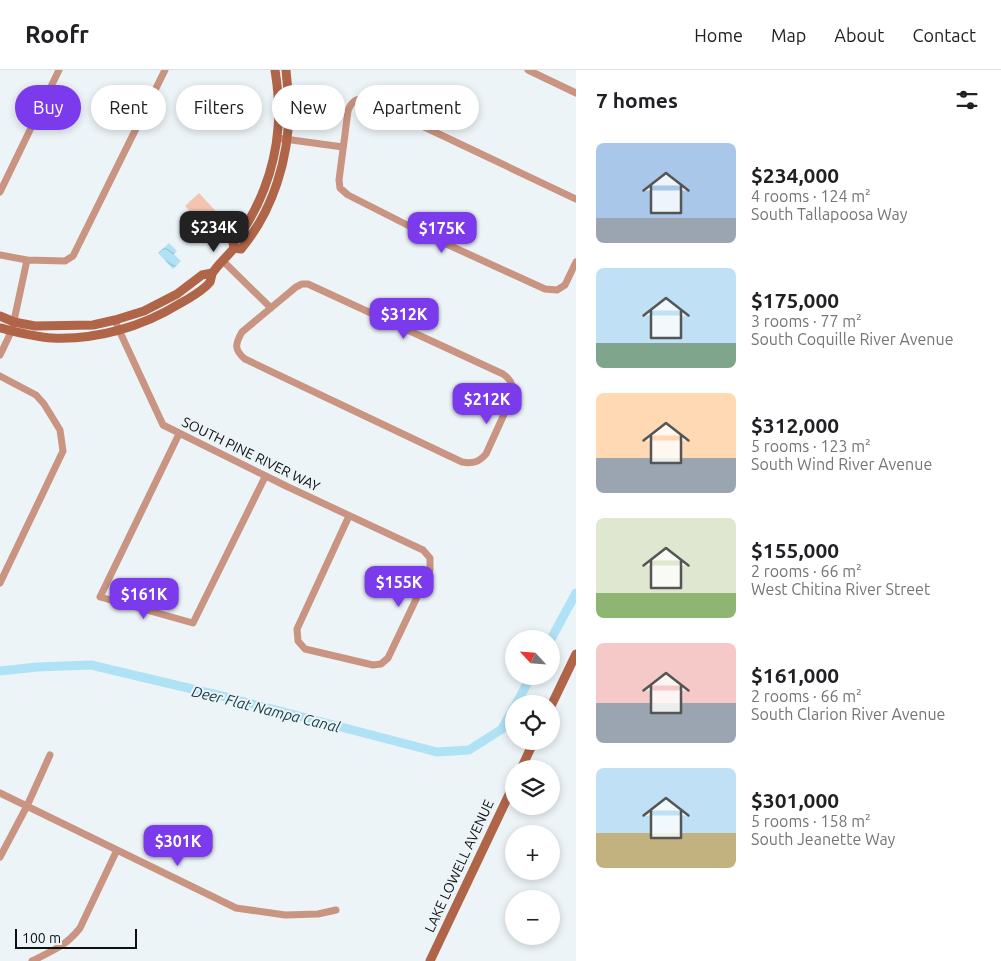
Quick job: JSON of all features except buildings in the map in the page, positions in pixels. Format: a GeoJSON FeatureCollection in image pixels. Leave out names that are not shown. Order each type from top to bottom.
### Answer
{"type":"FeatureCollection","features":[{"type":"Feature","properties":{"kind":"street"},"geometry":{"type":"LineString","coordinates":[[0,192],[59,70]]}},
{"type":"Feature","properties":{"kind":"street"},"geometry":{"type":"LineString","coordinates":[[0,255],[27,260],[64,261],[73,256],[165,70]]}},
{"type":"Feature","properties":{"kind":"street"},"geometry":{"type":"LineString","coordinates":[[275,70],[282,139]]}},
{"type":"Feature","properties":{"kind":"street"},"geometry":{"type":"LineString","coordinates":[[0,316],[13,326],[36,336],[53,338],[102,334],[145,322],[168,312],[193,296],[210,282],[212,273],[234,248],[233,243],[258,203],[275,151],[289,126],[286,70]]}},
{"type":"Feature","properties":{"kind":"street"},"geometry":{"type":"LineString","coordinates":[[528,70],[576,93]]}},
{"type":"Feature","properties":{"kind":"street"},"geometry":{"type":"LineString","coordinates":[[576,198],[365,99],[359,98],[350,105],[339,180],[340,188],[348,195],[431,237],[545,289],[557,290],[565,285],[576,262]]}},
{"type":"Feature","properties":{"kind":"street"},"geometry":{"type":"LineString","coordinates":[[282,139],[343,147]]}},
{"type":"Feature","properties":{"kind":"street"},"geometry":{"type":"LineString","coordinates":[[0,355],[13,326],[27,260]]}},
{"type":"Feature","properties":{"kind":"street"},"geometry":{"type":"LineString","coordinates":[[223,261],[271,308]]}},
{"type":"Feature","properties":{"kind":"street"},"geometry":{"type":"LineString","coordinates":[[0,328],[13,326],[93,325],[115,320],[144,311],[177,294],[202,275],[212,273]]}},
{"type":"Feature","properties":{"kind":"street"},"geometry":{"type":"LineString","coordinates":[[308,284],[509,378],[512,384],[512,399],[486,454],[476,462],[462,462],[245,359],[236,348],[237,340],[242,332],[271,308],[296,287],[308,284]]}},
{"type":"Feature","properties":{"kind":"street","name":"SOUTH PINE RIVER WAY"},"geometry":{"type":"LineString","coordinates":[[115,320],[163,425],[265,477],[423,550],[430,558],[430,570],[388,658],[381,664],[373,665],[305,648],[298,641],[297,629],[349,516]]}},
{"type":"Feature","properties":{"kind":"street"},"geometry":{"type":"LineString","coordinates":[[0,376],[36,395],[44,404],[60,430],[63,451],[0,583]]}},
{"type":"Feature","properties":{"kind":"street"},"geometry":{"type":"LineString","coordinates":[[179,434],[100,597],[193,623],[265,477]]}},
{"type":"Feature","properties":{"kind":"street"},"geometry":{"type":"LineString","coordinates":[[556,695],[576,654]]}},
{"type":"Feature","properties":{"kind":"street"},"geometry":{"type":"LineString","coordinates":[[0,857],[50,755]]}},
{"type":"Feature","properties":{"kind":"street"},"geometry":{"type":"LineString","coordinates":[[0,793],[236,908],[285,915],[318,914],[336,910]]}},
{"type":"Feature","properties":{"kind":"street","name":"LAKE LOWELL AVENUE"},"geometry":{"type":"LineString","coordinates":[[430,961],[505,803]]}},
{"type":"Feature","properties":{"kind":"street"},"geometry":{"type":"LineString","coordinates":[[32,961],[64,945],[80,928],[118,850]]}},
{"type":"Feature","properties":{"kind":"shaded area"},"geometry":{"type":"Polygon","coordinates":[[[199,193],[221,217],[207,230],[185,206],[199,193]]]}},
{"type":"Feature","properties":{"kind":"water"},"geometry":{"type":"Polygon","coordinates":[[[169,243],[177,251],[174,254],[181,261],[173,269],[158,253],[169,243]]]}},
{"type":"Feature","properties":{"kind":"waterway","name":"Deer Flat Nampa Canal"},"geometry":{"type":"LineString","coordinates":[[556,630],[576,593]]}},
{"type":"Feature","properties":{"kind":"waterway","name":"Deer Flat Nampa Canal"},"geometry":{"type":"LineString","coordinates":[[0,671],[37,667],[91,665],[226,697],[437,752],[469,750],[502,729],[505,724]]}},
{"type":"Feature","properties":{"kind":"waterway","name":"Deer Flat Nampa Canal"},"geometry":{"type":"LineString","coordinates":[[521,695],[526,685]]}}]}
